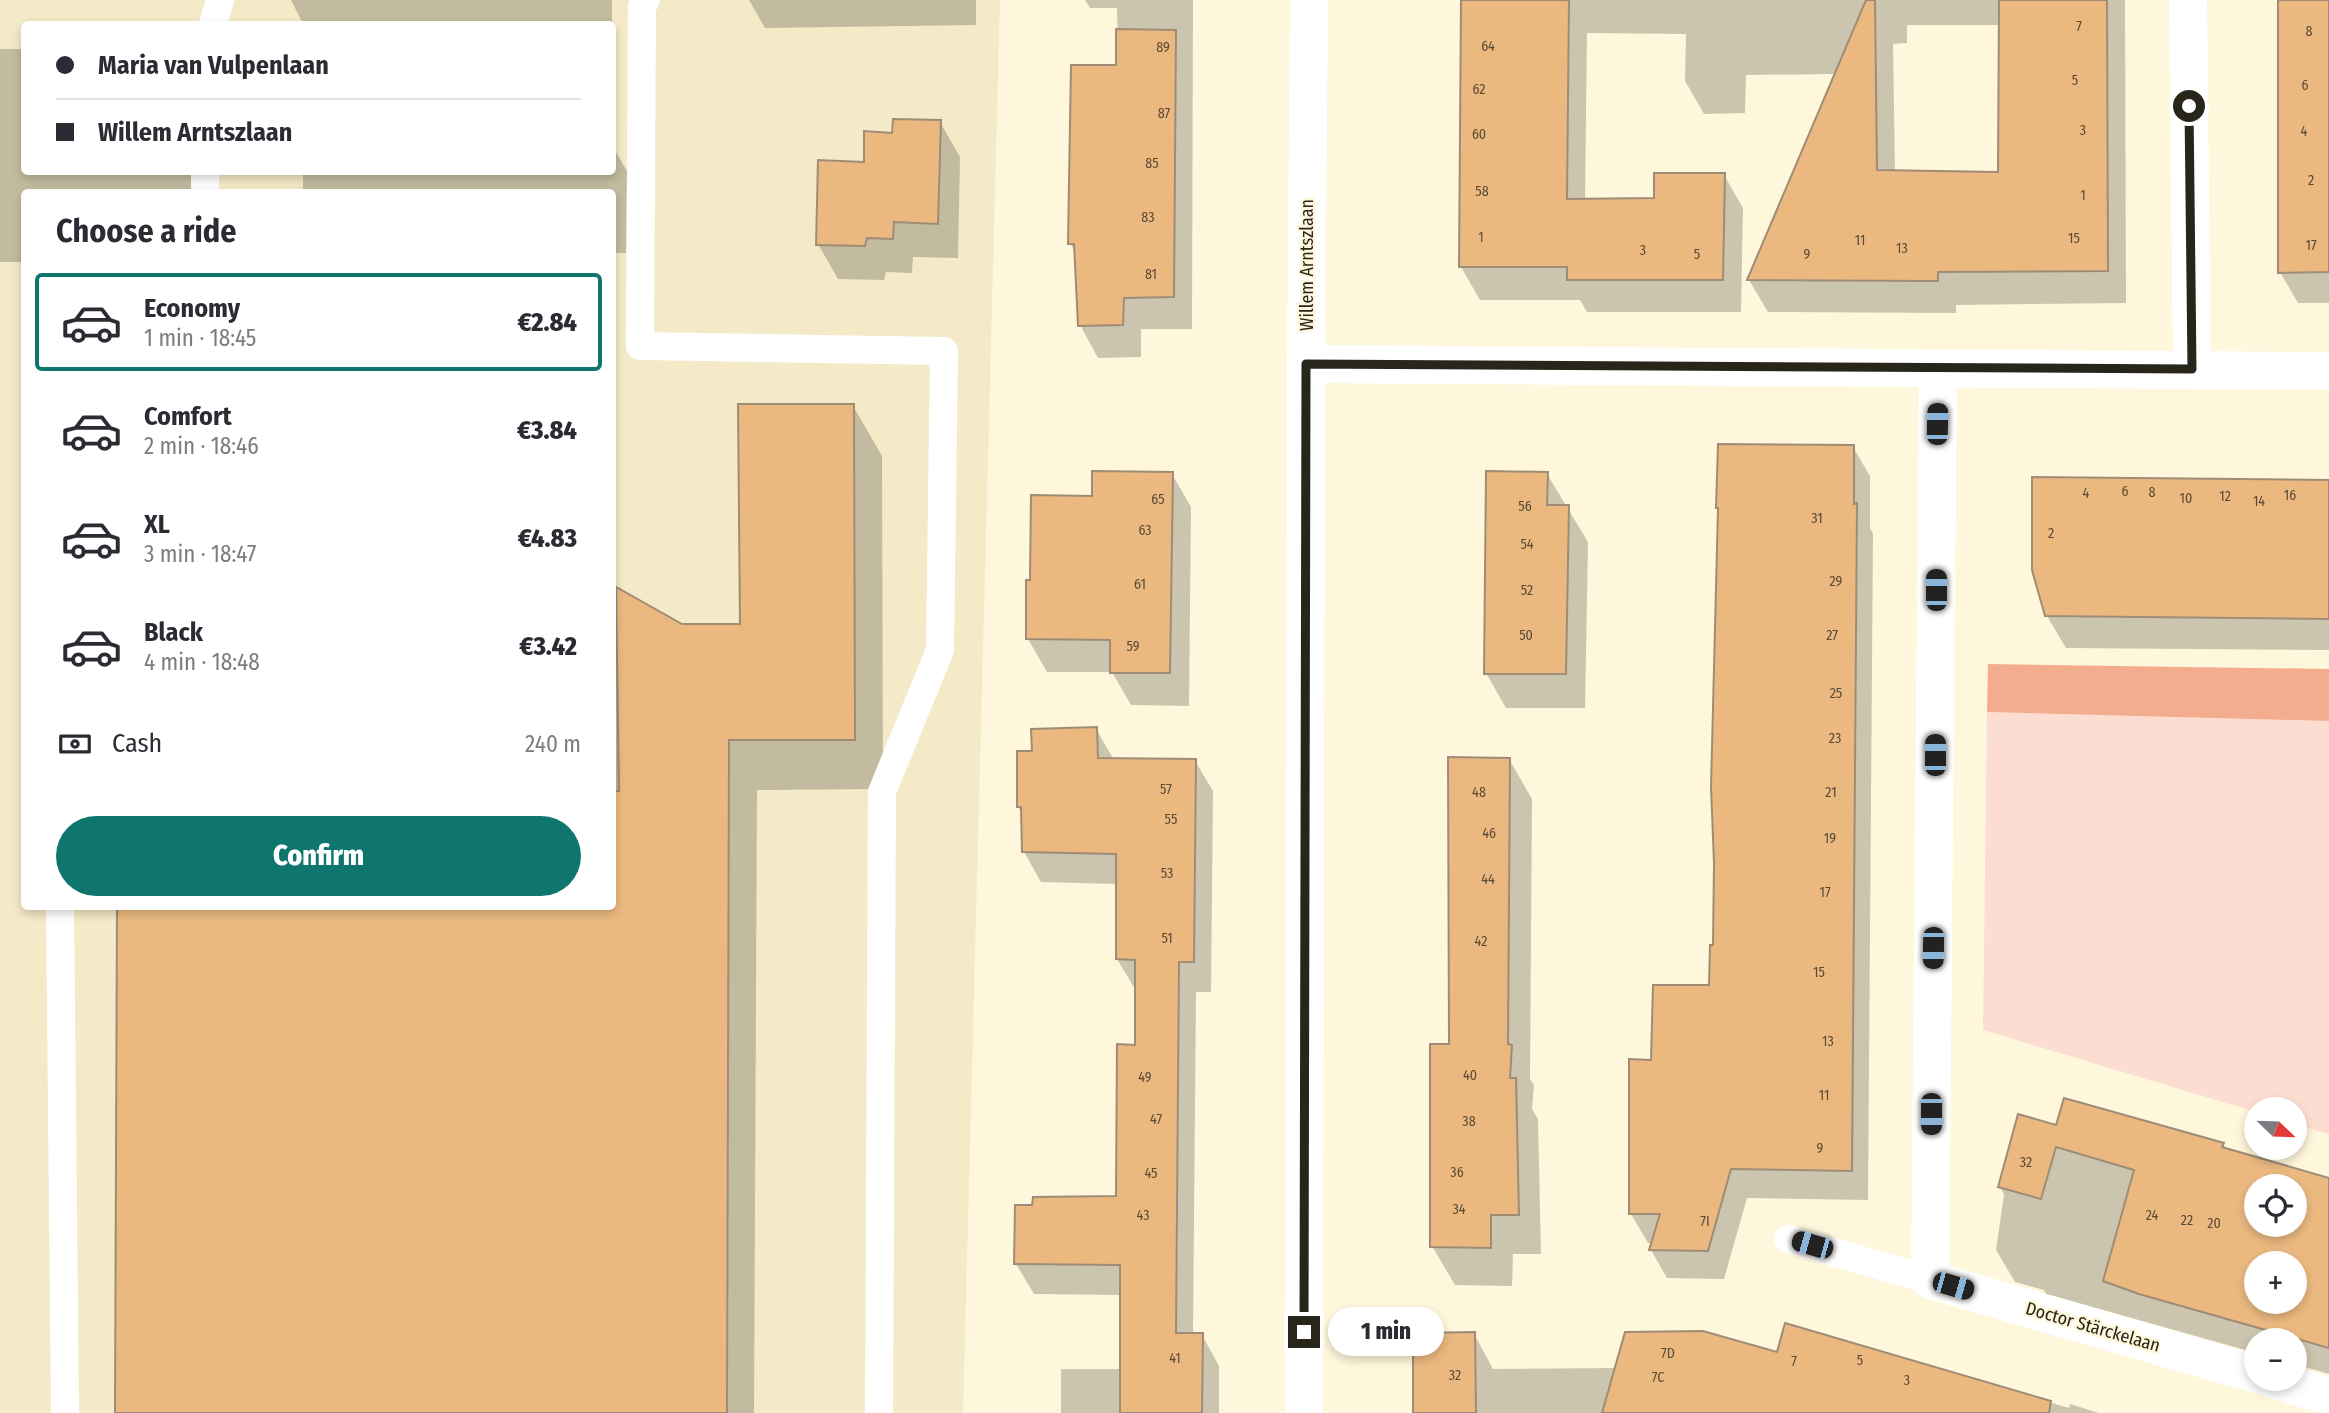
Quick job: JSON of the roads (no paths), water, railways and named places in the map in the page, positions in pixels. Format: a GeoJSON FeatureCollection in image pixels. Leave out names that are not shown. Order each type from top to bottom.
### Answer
{"type":"FeatureCollection","features":[{"type":"Feature","properties":{"kind":"street","name":"Willem Arntszlaan"},"geometry":{"type":"LineString","coordinates":[[1304,1413],[1309,0]]}},
{"type":"Feature","properties":{"kind":"street"},"geometry":{"type":"LineString","coordinates":[[2188,0],[2192,369]]}},
{"type":"Feature","properties":{"kind":"street"},"geometry":{"type":"LineString","coordinates":[[1306,364],[2329,371]]}},
{"type":"Feature","properties":{"kind":"street"},"geometry":{"type":"LineString","coordinates":[[1930,1280],[1938,369]]}},
{"type":"Feature","properties":{"kind":"street","name":"Doctor Stärckelaan"},"geometry":{"type":"LineString","coordinates":[[1930,1280],[2244,1371]]}},
{"type":"Feature","properties":{"kind":"street"},"geometry":{"type":"LineString","coordinates":[[2307,1389],[2329,1396]]}},
{"type":"Feature","properties":{"kind":"lane"},"geometry":{"type":"LineString","coordinates":[[214,21],[220,0]]}},
{"type":"Feature","properties":{"kind":"lane"},"geometry":{"type":"LineString","coordinates":[[646,0],[642,6],[640,346],[944,351],[940,650],[882,792],[879,1413]]}},
{"type":"Feature","properties":{"kind":"lane"},"geometry":{"type":"LineString","coordinates":[[60,910],[65,1413]]}},
{"type":"Feature","properties":{"kind":"lane","name":"Doctor Stärckelaan"},"geometry":{"type":"LineString","coordinates":[[1788,1239],[1930,1280]]}}]}
